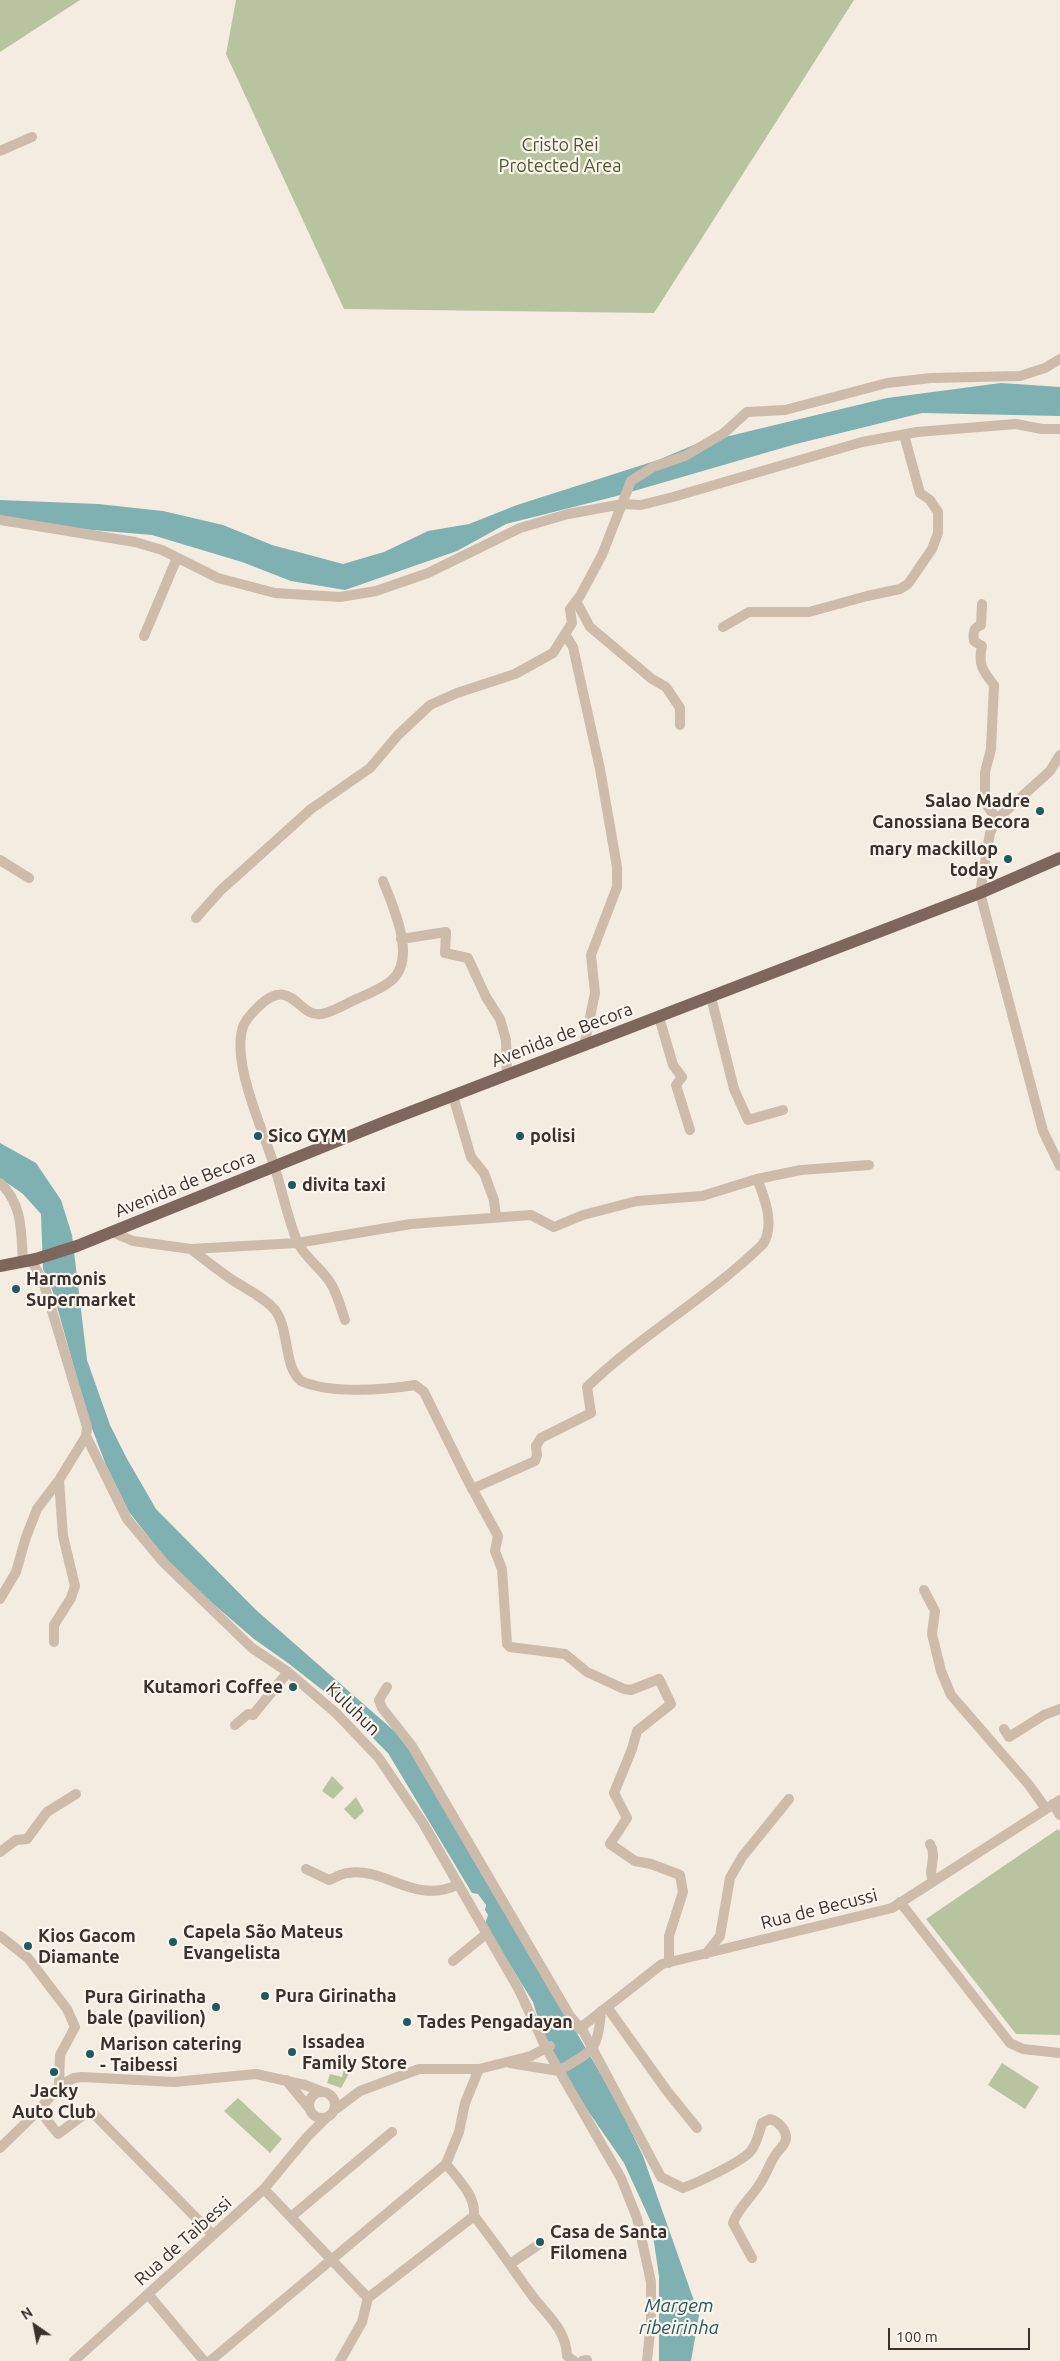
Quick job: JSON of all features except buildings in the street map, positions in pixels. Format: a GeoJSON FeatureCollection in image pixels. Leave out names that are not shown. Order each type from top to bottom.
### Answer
{"type":"FeatureCollection","features":[{"type":"Feature","properties":{"kind":"main road","name":"Avenida de Becora"},"geometry":{"type":"LineString","coordinates":[[30,1260],[77,1246],[453,1096],[980,893],[1060,858]]}},
{"type":"Feature","properties":{"kind":"main road"},"geometry":{"type":"LineString","coordinates":[[0,1266],[30,1260]]}},
{"type":"Feature","properties":{"kind":"street"},"geometry":{"type":"LineString","coordinates":[[0,151],[32,137]]}},
{"type":"Feature","properties":{"kind":"street"},"geometry":{"type":"LineString","coordinates":[[196,918],[221,890],[311,809],[370,768],[398,735],[430,705],[457,693],[515,674],[553,653],[572,623],[570,609],[602,555],[631,481],[653,467],[685,456],[724,433],[747,412],[785,410],[887,383],[931,378],[1020,376],[1044,368],[1060,359]]}},
{"type":"Feature","properties":{"kind":"street"},"geometry":{"type":"LineString","coordinates":[[0,520],[135,542],[162,550],[218,578],[275,593],[340,597],[376,591],[428,573],[520,528],[568,514],[623,504],[641,505],[673,497],[862,442],[904,435],[1016,424],[1042,429],[1060,428]]}},
{"type":"Feature","properties":{"kind":"street"},"geometry":{"type":"LineString","coordinates":[[723,627],[749,612],[809,612],[867,596],[900,590],[908,584],[932,549],[938,533],[938,512],[930,500],[920,493],[904,435]]}},
{"type":"Feature","properties":{"kind":"street"},"geometry":{"type":"LineString","coordinates":[[144,636],[177,558]]}},
{"type":"Feature","properties":{"kind":"street"},"geometry":{"type":"LineString","coordinates":[[576,601],[590,627],[652,679],[666,686],[680,708],[680,725]]}},
{"type":"Feature","properties":{"kind":"street"},"geometry":{"type":"LineString","coordinates":[[982,604],[981,625],[977,626],[973,631],[974,640],[982,646],[979,660],[985,673],[994,684],[991,749],[986,772],[985,803],[997,819]]}},
{"type":"Feature","properties":{"kind":"street"},"geometry":{"type":"LineString","coordinates":[[565,634],[573,647],[600,769],[617,867],[617,887],[592,955],[595,993],[584,1046]]}},
{"type":"Feature","properties":{"kind":"street"},"geometry":{"type":"LineString","coordinates":[[1060,755],[1050,771],[997,819],[990,833],[980,893],[1043,1130],[1060,1166]]}},
{"type":"Feature","properties":{"kind":"street"},"geometry":{"type":"LineString","coordinates":[[0,860],[29,878]]}},
{"type":"Feature","properties":{"kind":"street"},"geometry":{"type":"LineString","coordinates":[[345,1320],[331,1283],[297,1243],[275,1167],[247,1089],[241,1046],[243,1027],[248,1017],[267,999],[284,994],[295,999],[309,1012],[321,1014],[374,992],[394,979],[404,961],[396,914],[383,881]]}},
{"type":"Feature","properties":{"kind":"street"},"geometry":{"type":"LineString","coordinates":[[401,938],[446,932],[445,953],[468,958],[486,997],[500,1019],[506,1040],[507,1075]]}},
{"type":"Feature","properties":{"kind":"street"},"geometry":{"type":"LineString","coordinates":[[710,997],[734,1089],[748,1120],[784,1110]]}},
{"type":"Feature","properties":{"kind":"street"},"geometry":{"type":"LineString","coordinates":[[658,1017],[673,1065],[682,1076],[676,1084],[690,1130]]}},
{"type":"Feature","properties":{"kind":"street"},"geometry":{"type":"LineString","coordinates":[[453,1096],[471,1157],[484,1173],[494,1200],[496,1217]]}},
{"type":"Feature","properties":{"kind":"street"},"geometry":{"type":"LineString","coordinates":[[112,1232],[133,1241],[191,1249],[297,1243],[411,1224],[496,1217],[530,1215],[554,1227],[583,1215],[637,1201],[702,1196],[757,1179],[801,1170],[869,1165]]}},
{"type":"Feature","properties":{"kind":"street"},"geometry":{"type":"LineString","coordinates":[[472,1489],[535,1461],[537,1455],[536,1446],[541,1438],[591,1413],[587,1387],[611,1363],[722,1281],[763,1244],[768,1236],[770,1226],[757,1179]]}},
{"type":"Feature","properties":{"kind":"street"},"geometry":{"type":"LineString","coordinates":[[0,1183],[13,1196],[17,1205],[30,1260]]}},
{"type":"Feature","properties":{"kind":"street"},"geometry":{"type":"LineString","coordinates":[[191,1249],[218,1270],[264,1300],[274,1310],[284,1332],[293,1370],[301,1382],[325,1387],[370,1390],[415,1385],[422,1388],[472,1489],[498,1536],[494,1551],[502,1569],[507,1644],[516,1649],[565,1654],[588,1672],[624,1689],[631,1690],[659,1679],[671,1704],[637,1731],[632,1749],[614,1793],[627,1818],[610,1844],[635,1861],[652,1864],[680,1875],[683,1892],[669,1936],[669,1963]]}},
{"type":"Feature","properties":{"kind":"street","name":"Kuluhun"},"geometry":{"type":"LineString","coordinates":[[30,1260],[43,1281],[87,1427],[86,1436],[128,1519],[164,1563],[252,1648],[288,1672],[337,1714],[378,1756],[423,1822],[457,1885],[518,1988],[560,2071],[621,2178],[637,2218],[651,2282],[651,2322],[647,2361]]}},
{"type":"Feature","properties":{"kind":"street"},"geometry":{"type":"LineString","coordinates":[[0,1598],[16,1572],[26,1537],[38,1509],[59,1480],[86,1436]]}},
{"type":"Feature","properties":{"kind":"street"},"geometry":{"type":"LineString","coordinates":[[54,1642],[54,1625],[71,1598],[75,1586],[64,1536],[59,1480]]}},
{"type":"Feature","properties":{"kind":"street"},"geometry":{"type":"LineString","coordinates":[[924,1590],[935,1611],[932,1634],[941,1670],[951,1695],[1029,1785],[1053,1804],[1060,1815]]}},
{"type":"Feature","properties":{"kind":"street"},"geometry":{"type":"LineString","coordinates":[[235,1725],[248,1714],[253,1715],[288,1672]]}},
{"type":"Feature","properties":{"kind":"street"},"geometry":{"type":"LineString","coordinates":[[387,1687],[379,1700],[382,1708],[412,1746],[570,2016],[580,2028],[661,2177],[683,2188],[695,2184],[749,2153],[758,2140],[762,2123],[770,2119],[776,2120],[784,2130],[786,2138],[784,2145],[776,2155],[760,2184],[736,2214],[733,2223],[752,2258]]}},
{"type":"Feature","properties":{"kind":"street"},"geometry":{"type":"LineString","coordinates":[[1004,1729],[1009,1736],[1044,1715],[1060,1709]]}},
{"type":"Feature","properties":{"kind":"street"},"geometry":{"type":"LineString","coordinates":[[0,1852],[16,1840],[27,1839],[47,1812],[76,1794]]}},
{"type":"Feature","properties":{"kind":"street"},"geometry":{"type":"LineString","coordinates":[[706,1954],[720,1936],[730,1878],[742,1856],[789,1799]]}},
{"type":"Feature","properties":{"kind":"street","name":"Rua de Becussi"},"geometry":{"type":"LineString","coordinates":[[580,2028],[662,1964],[892,1908],[1053,1804]]}},
{"type":"Feature","properties":{"kind":"street"},"geometry":{"type":"LineString","coordinates":[[930,1844],[934,1852],[930,1875],[933,1881]]}},
{"type":"Feature","properties":{"kind":"street"},"geometry":{"type":"LineString","coordinates":[[306,1869],[330,1880],[347,1873],[369,1874],[416,1890],[446,1890],[457,1885]]}},
{"type":"Feature","properties":{"kind":"street"},"geometry":{"type":"LineString","coordinates":[[900,1902],[1010,2043],[1023,2049],[1060,2053]]}},
{"type":"Feature","properties":{"kind":"street"},"geometry":{"type":"LineString","coordinates":[[453,1961],[486,1934]]}},
{"type":"Feature","properties":{"kind":"street"},"geometry":{"type":"LineString","coordinates":[[0,1936],[28,1958],[67,2009],[75,2027],[60,2055],[60,2086]]}},
{"type":"Feature","properties":{"kind":"street"},"geometry":{"type":"LineString","coordinates":[[507,2062],[560,2071],[591,2050],[600,2032],[604,2009]]}},
{"type":"Feature","properties":{"kind":"street"},"geometry":{"type":"LineString","coordinates":[[604,2009],[697,2128]]}},
{"type":"Feature","properties":{"kind":"street"},"geometry":{"type":"LineString","coordinates":[[307,2138],[309,2103],[314,2095],[360,2091],[418,2069],[479,2069],[531,2056],[548,2047]]}},
{"type":"Feature","properties":{"kind":"street"},"geometry":{"type":"LineString","coordinates":[[210,2361],[446,2164],[459,2132],[464,2103],[479,2069]]}},
{"type":"Feature","properties":{"kind":"street"},"geometry":{"type":"LineString","coordinates":[[0,2148],[39,2110],[60,2086],[74,2078],[82,2077],[174,2082],[256,2074],[286,2080],[327,2094],[336,2104],[336,2109]]}},
{"type":"Feature","properties":{"kind":"street"},"geometry":{"type":"LineString","coordinates":[[286,2080],[317,2118],[326,2118],[360,2091]]}},
{"type":"Feature","properties":{"kind":"street"},"geometry":{"type":"LineString","coordinates":[[39,2110],[58,2134],[90,2110],[213,2236]]}},
{"type":"Feature","properties":{"kind":"street","name":"Rua de Taibessi"},"geometry":{"type":"LineString","coordinates":[[74,2361],[264,2189],[326,2118]]}},
{"type":"Feature","properties":{"kind":"street"},"geometry":{"type":"LineString","coordinates":[[292,2216],[392,2132]]}},
{"type":"Feature","properties":{"kind":"street"},"geometry":{"type":"LineString","coordinates":[[446,2164],[471,2198],[474,2216],[532,2297],[554,2321],[566,2346],[566,2356],[574,2361]]}},
{"type":"Feature","properties":{"kind":"street"},"geometry":{"type":"LineString","coordinates":[[264,2189],[292,2216],[368,2298]]}},
{"type":"Feature","properties":{"kind":"street"},"geometry":{"type":"LineString","coordinates":[[340,2361],[362,2322],[367,2309],[368,2298],[474,2216]]}},
{"type":"Feature","properties":{"kind":"street"},"geometry":{"type":"LineString","coordinates":[[510,2264],[540,2243]]}},
{"type":"Feature","properties":{"kind":"street"},"geometry":{"type":"LineString","coordinates":[[148,2294],[204,2361]]}},
{"type":"Feature","properties":{"kind":"street"},"geometry":{"type":"LineString","coordinates":[[582,2361],[587,2360]]}},
{"type":"Feature","properties":{"kind":"green space"},"geometry":{"type":"Polygon","coordinates":[[[0,0],[80,0],[0,52],[0,0]]]}},
{"type":"Feature","properties":{"kind":"green space","name":"Cristo Rei Protected Area"},"geometry":{"type":"Polygon","coordinates":[[[236,0],[854,0],[654,313],[344,309],[226,54],[236,0]]]}},
{"type":"Feature","properties":{"kind":"green space"},"geometry":{"type":"Polygon","coordinates":[[[332,1776],[344,1788],[333,1799],[322,1791],[332,1776]]]}},
{"type":"Feature","properties":{"kind":"green space"},"geometry":{"type":"Polygon","coordinates":[[[356,1797],[364,1811],[355,1820],[344,1809],[356,1797]]]}},
{"type":"Feature","properties":{"kind":"green space"},"geometry":{"type":"Polygon","coordinates":[[[1058,1829],[1060,1831],[1060,2035],[1016,2034],[926,1919],[1058,1829]]]}},
{"type":"Feature","properties":{"kind":"green space"},"geometry":{"type":"Polygon","coordinates":[[[1002,2063],[1039,2087],[1025,2109],[988,2085],[1002,2063]]]}},
{"type":"Feature","properties":{"kind":"green space"},"geometry":{"type":"Polygon","coordinates":[[[345,2065],[350,2072],[341,2088],[327,2083],[330,2074],[342,2077],[345,2065]]]}},
{"type":"Feature","properties":{"kind":"green space"},"geometry":{"type":"Polygon","coordinates":[[[238,2098],[282,2139],[270,2153],[224,2111],[238,2098]]]}},
{"type":"Feature","properties":{"kind":"water"},"geometry":{"type":"Polygon","coordinates":[[[1001,383],[1060,387],[1060,416],[922,413],[796,444],[613,497],[506,524],[457,551],[345,590],[291,581],[242,562],[152,535],[69,528],[0,525],[0,500],[98,504],[163,511],[223,525],[272,545],[343,564],[384,552],[428,531],[469,524],[517,505],[658,460],[696,444],[887,398],[1001,383]]]}},
{"type":"Feature","properties":{"kind":"water","name":"Margem ribeirinha"},"geometry":{"type":"Polygon","coordinates":[[[0,1143],[36,1163],[61,1200],[72,1235],[87,1360],[110,1425],[156,1509],[256,1610],[400,1736],[414,1755],[616,2100],[643,2156],[699,2315],[691,2361],[659,2361],[659,2276],[651,2222],[624,2163],[586,2108],[544,2038],[533,2002],[485,1924],[488,1915],[485,1910],[486,1905],[478,1894],[472,1893],[388,1753],[335,1700],[254,1639],[170,1564],[129,1512],[106,1465],[88,1418],[53,1292],[43,1269],[41,1214],[23,1194],[0,1178],[0,1143]]]}},
{"type":"Feature","properties":{"kind":"place","name":"Salao Madre Canossiana Becora"},"geometry":{"type":"Point","coordinates":[1040,811]}},
{"type":"Feature","properties":{"kind":"place","name":"mary mackillop today"},"geometry":{"type":"Point","coordinates":[1008,859]}},
{"type":"Feature","properties":{"kind":"place","name":"Sico GYM"},"geometry":{"type":"Point","coordinates":[258,1136]}},
{"type":"Feature","properties":{"kind":"place","name":"polisi"},"geometry":{"type":"Point","coordinates":[520,1136]}},
{"type":"Feature","properties":{"kind":"place","name":"divita taxi"},"geometry":{"type":"Point","coordinates":[292,1185]}},
{"type":"Feature","properties":{"kind":"place","name":"Harmonis Supermarket"},"geometry":{"type":"Point","coordinates":[16,1289]}},
{"type":"Feature","properties":{"kind":"place","name":"Kutamori Coffee"},"geometry":{"type":"Point","coordinates":[293,1687]}},
{"type":"Feature","properties":{"kind":"place","name":"Capela São Mateus Evangelista"},"geometry":{"type":"Point","coordinates":[173,1942]}},
{"type":"Feature","properties":{"kind":"place","name":"Kios Gacom Diamante"},"geometry":{"type":"Point","coordinates":[28,1946]}},
{"type":"Feature","properties":{"kind":"place","name":"Pura Girinatha"},"geometry":{"type":"Point","coordinates":[265,1996]}},
{"type":"Feature","properties":{"kind":"place","name":"Pura Girinatha bale (pavilion)"},"geometry":{"type":"Point","coordinates":[216,2007]}},
{"type":"Feature","properties":{"kind":"place","name":"Tades Pengadayan"},"geometry":{"type":"Point","coordinates":[407,2022]}},
{"type":"Feature","properties":{"kind":"place","name":"Issadea Family Store"},"geometry":{"type":"Point","coordinates":[292,2052]}},
{"type":"Feature","properties":{"kind":"place","name":"Marison catering - Taibessi"},"geometry":{"type":"Point","coordinates":[90,2054]}},
{"type":"Feature","properties":{"kind":"place","name":"Jacky Auto Club"},"geometry":{"type":"Point","coordinates":[54,2072]}},
{"type":"Feature","properties":{"kind":"place","name":"Casa de Santa Filomena"},"geometry":{"type":"Point","coordinates":[540,2242]}}]}
